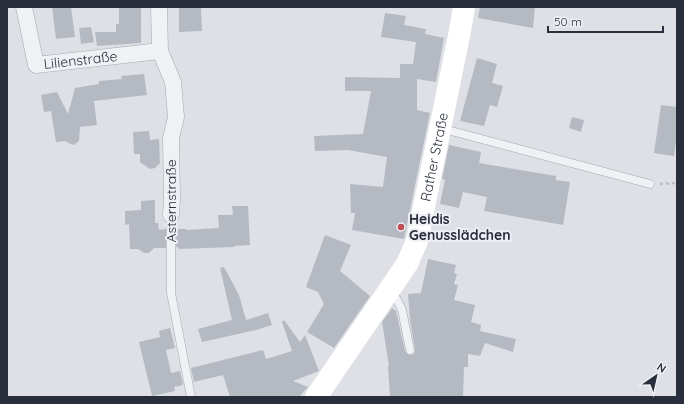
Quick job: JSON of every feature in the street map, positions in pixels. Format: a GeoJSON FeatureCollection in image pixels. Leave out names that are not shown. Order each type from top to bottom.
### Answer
{"type":"FeatureCollection","features":[{"type":"Feature","properties":{"kind":"street","name":"Lilienstraße"},"geometry":{"type":"LineString","coordinates":[[24,7],[36,65],[160,51]]}},
{"type":"Feature","properties":{"kind":"street","name":"Asternstraße"},"geometry":{"type":"LineString","coordinates":[[159,7],[160,51],[173,82],[176,117],[171,138],[171,215]]}},
{"type":"Feature","properties":{"kind":"street","name":"Rather Straße"},"geometry":{"type":"LineString","coordinates":[[316,397],[407,264],[417,241],[464,7]]}},
{"type":"Feature","properties":{"kind":"lane"},"geometry":{"type":"LineString","coordinates":[[440,128],[650,184]]}},
{"type":"Feature","properties":{"kind":"lane","name":"Asternstraße"},"geometry":{"type":"LineString","coordinates":[[171,215],[171,294],[192,397]]}},
{"type":"Feature","properties":{"kind":"lane"},"geometry":{"type":"LineString","coordinates":[[391,288],[402,310],[410,350]]}},
{"type":"Feature","properties":{"kind":"path"},"geometry":{"type":"LineString","coordinates":[[650,184],[677,183]]}},
{"type":"Feature","properties":{"kind":"building"},"geometry":{"type":"Polygon","coordinates":[[[52,7],[71,7],[75,37],[56,39],[52,7]]]}},
{"type":"Feature","properties":{"kind":"building"},"geometry":{"type":"Polygon","coordinates":[[[119,7],[141,7],[141,43],[97,46],[95,32],[116,32],[116,24],[119,24],[119,7]]]}},
{"type":"Feature","properties":{"kind":"building"},"geometry":{"type":"Polygon","coordinates":[[[179,7],[201,7],[202,31],[179,32],[179,7]]]}},
{"type":"Feature","properties":{"kind":"building"},"geometry":{"type":"Polygon","coordinates":[[[480,7],[535,7],[533,28],[478,18],[480,7]]]}},
{"type":"Feature","properties":{"kind":"building"},"geometry":{"type":"Polygon","coordinates":[[[385,13],[406,16],[404,25],[426,29],[425,34],[444,38],[436,82],[417,79],[417,110],[430,113],[404,239],[352,230],[355,213],[351,213],[350,184],[383,187],[387,157],[348,150],[315,151],[314,136],[363,134],[371,91],[345,91],[345,77],[400,78],[400,64],[413,64],[416,42],[381,37],[385,13]]]}},
{"type":"Feature","properties":{"kind":"building"},"geometry":{"type":"Polygon","coordinates":[[[91,27],[94,42],[81,44],[79,28],[91,27]]]}},
{"type":"Feature","properties":{"kind":"building"},"geometry":{"type":"Polygon","coordinates":[[[477,58],[497,64],[492,83],[503,86],[497,107],[490,105],[484,126],[460,121],[477,58]]]}},
{"type":"Feature","properties":{"kind":"building"},"geometry":{"type":"Polygon","coordinates":[[[144,74],[147,95],[94,101],[97,125],[80,127],[79,141],[74,145],[65,141],[56,142],[51,111],[44,112],[41,95],[57,92],[68,114],[75,88],[99,84],[99,81],[122,79],[121,76],[144,74]]]}},
{"type":"Feature","properties":{"kind":"building"},"geometry":{"type":"Polygon","coordinates":[[[661,105],[677,107],[677,135],[674,156],[654,153],[661,105]]]}},
{"type":"Feature","properties":{"kind":"building"},"geometry":{"type":"Polygon","coordinates":[[[572,117],[584,120],[581,132],[569,128],[572,117]]]}},
{"type":"Feature","properties":{"kind":"building"},"geometry":{"type":"Polygon","coordinates":[[[149,131],[150,140],[159,139],[160,163],[155,168],[150,169],[140,162],[140,154],[134,154],[133,132],[149,131]]]}},
{"type":"Feature","properties":{"kind":"building"},"geometry":{"type":"Polygon","coordinates":[[[449,145],[481,152],[479,163],[556,176],[556,180],[570,182],[563,225],[484,211],[487,197],[463,192],[459,208],[440,204],[445,180],[442,179],[449,145]]]}},
{"type":"Feature","properties":{"kind":"building"},"geometry":{"type":"Polygon","coordinates":[[[155,200],[155,223],[158,223],[159,230],[166,229],[166,248],[154,248],[149,253],[144,253],[138,249],[130,249],[129,224],[125,225],[125,211],[141,210],[141,201],[155,200]]]}},
{"type":"Feature","properties":{"kind":"building"},"geometry":{"type":"Polygon","coordinates":[[[232,206],[248,206],[250,245],[179,249],[176,247],[176,229],[186,230],[219,228],[218,215],[233,215],[232,206]]]}},
{"type":"Feature","properties":{"kind":"building"},"geometry":{"type":"Polygon","coordinates":[[[325,235],[351,245],[340,271],[370,296],[334,348],[307,332],[324,304],[318,292],[306,287],[325,235]]]}},
{"type":"Feature","properties":{"kind":"building"},"geometry":{"type":"Polygon","coordinates":[[[428,259],[456,265],[454,273],[457,274],[454,284],[458,285],[454,300],[475,305],[471,322],[481,325],[480,331],[516,339],[513,352],[485,343],[480,356],[468,354],[468,367],[464,367],[463,397],[390,397],[389,366],[382,322],[392,308],[396,311],[405,351],[409,355],[414,354],[415,349],[410,320],[408,294],[421,293],[428,259]]]}},
{"type":"Feature","properties":{"kind":"building"},"geometry":{"type":"Polygon","coordinates":[[[224,267],[239,295],[246,320],[268,313],[272,325],[202,342],[198,329],[232,320],[220,268],[224,267]]]}},
{"type":"Feature","properties":{"kind":"building"},"geometry":{"type":"Polygon","coordinates":[[[284,320],[300,342],[305,335],[319,371],[293,381],[308,387],[299,397],[230,397],[223,375],[194,382],[191,368],[263,350],[266,359],[292,351],[282,322],[284,320]]]}},
{"type":"Feature","properties":{"kind":"building"},"geometry":{"type":"Polygon","coordinates":[[[170,328],[175,348],[166,350],[171,373],[180,371],[183,385],[174,387],[175,391],[152,396],[139,342],[160,337],[159,331],[170,328]]]}},
{"type":"Feature","properties":{"kind":"place","name":"Heidis Genusslädchen"},"geometry":{"type":"Point","coordinates":[401,227]}}]}
